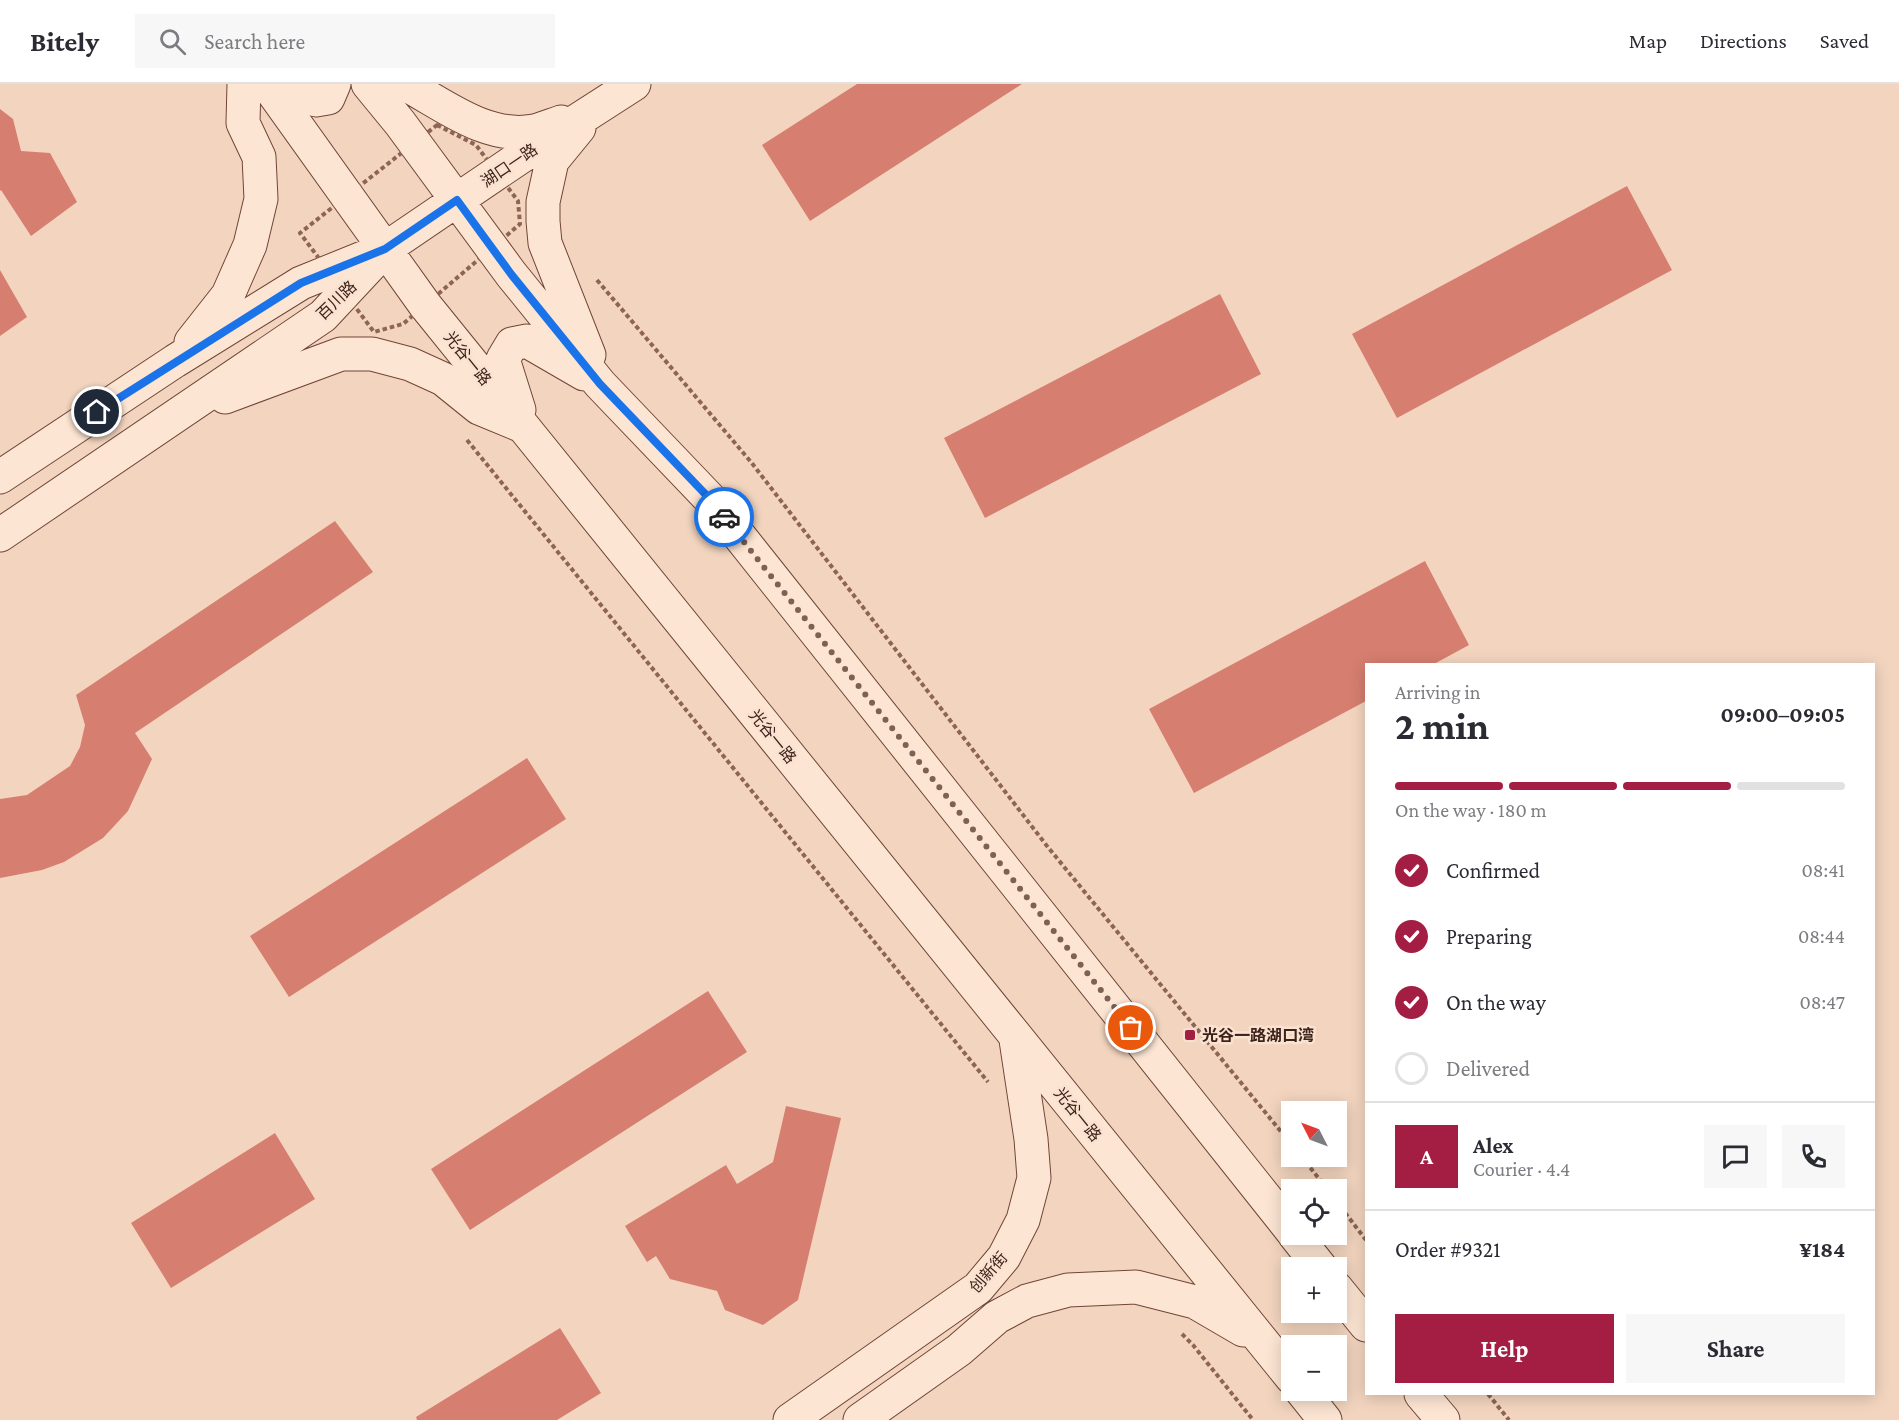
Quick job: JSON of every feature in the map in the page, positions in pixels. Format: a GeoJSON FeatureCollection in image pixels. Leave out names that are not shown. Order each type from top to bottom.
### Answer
{"type":"FeatureCollection","features":[{"type":"Feature","properties":{"kind":"main road"},"geometry":{"type":"LineString","coordinates":[[175,361],[228,295],[254,232],[261,200],[259,158],[243,123],[244,84]]}},
{"type":"Feature","properties":{"kind":"main road","name":"光谷一路"},"geometry":{"type":"LineString","coordinates":[[267,84],[425,305],[1281,1364]]}},
{"type":"Feature","properties":{"kind":"main road"},"geometry":{"type":"LineString","coordinates":[[289,84],[316,100],[328,98],[334,84]]}},
{"type":"Feature","properties":{"kind":"main road"},"geometry":{"type":"LineString","coordinates":[[368,84],[511,274],[600,384],[710,499],[1281,1217]]}},
{"type":"Feature","properties":{"kind":"main road"},"geometry":{"type":"LineString","coordinates":[[405,84],[469,120],[497,130],[533,131],[591,113]]}},
{"type":"Feature","properties":{"kind":"main road","name":"湖口一路"},"geometry":{"type":"LineString","coordinates":[[385,249],[519,158],[634,84]]}},
{"type":"Feature","properties":{"kind":"main road"},"geometry":{"type":"LineString","coordinates":[[591,113],[552,161],[543,202],[543,221],[545,243],[600,384]]}},
{"type":"Feature","properties":{"kind":"main road","name":"百川路"},"geometry":{"type":"LineString","coordinates":[[0,477],[175,361],[301,283],[385,249]]}},
{"type":"Feature","properties":{"kind":"main road","name":"百川路"},"geometry":{"type":"LineString","coordinates":[[0,536],[323,315],[385,249]]}},
{"type":"Feature","properties":{"kind":"main road"},"geometry":{"type":"LineString","coordinates":[[524,426],[503,359],[512,344],[527,341],[600,384]]}},
{"type":"Feature","properties":{"kind":"main road"},"geometry":{"type":"LineString","coordinates":[[176,416],[341,354],[372,354],[410,364],[443,379],[479,408],[524,426]]}},
{"type":"Feature","properties":{"kind":"main road","name":"创新街"},"geometry":{"type":"LineString","coordinates":[[790,1420],[978,1288],[1004,1257],[1023,1220],[1034,1178],[1031,1138],[1016,1038]]}},
{"type":"Feature","properties":{"kind":"main road"},"geometry":{"type":"LineString","coordinates":[[1303,1245],[1312,1257]]}},
{"type":"Feature","properties":{"kind":"main road"},"geometry":{"type":"LineString","coordinates":[[860,1420],[959,1350],[997,1317],[1027,1301],[1068,1290],[1136,1287],[1196,1302],[1263,1342]]}},
{"type":"Feature","properties":{"kind":"main road"},"geometry":{"type":"LineString","coordinates":[[1347,1302],[1365,1324]]}},
{"type":"Feature","properties":{"kind":"main road"},"geometry":{"type":"LineString","coordinates":[[1422,1395],[1443,1420]]}},
{"type":"Feature","properties":{"kind":"main road"},"geometry":{"type":"LineString","coordinates":[[1310,1401],[1325,1420]]}},
{"type":"Feature","properties":{"kind":"path"},"geometry":{"type":"LineString","coordinates":[[300,233],[437,125],[460,138]]}},
{"type":"Feature","properties":{"kind":"path"},"geometry":{"type":"LineString","coordinates":[[595,278],[751,462],[1047,846],[1281,1131]]}},
{"type":"Feature","properties":{"kind":"path"},"geometry":{"type":"LineString","coordinates":[[462,434],[988,1082]]}},
{"type":"Feature","properties":{"kind":"path"},"geometry":{"type":"LineString","coordinates":[[1310,1167],[1319,1179]]}},
{"type":"Feature","properties":{"kind":"path"},"geometry":{"type":"LineString","coordinates":[[1347,1215],[1365,1238]]}},
{"type":"Feature","properties":{"kind":"path"},"geometry":{"type":"LineString","coordinates":[[1180,1333],[1193,1345],[1253,1420]]}},
{"type":"Feature","properties":{"kind":"path"},"geometry":{"type":"LineString","coordinates":[[1489,1395],[1509,1420]]}},
{"type":"Feature","properties":{"kind":"building"},"geometry":{"type":"Polygon","coordinates":[[[857,84],[1022,84],[810,221],[762,145],[857,84]]]}},
{"type":"Feature","properties":{"kind":"building"},"geometry":{"type":"Polygon","coordinates":[[[0,109],[13,119],[21,151],[50,153],[77,202],[31,236],[0,191],[0,109]]]}},
{"type":"Feature","properties":{"kind":"building"},"geometry":{"type":"Polygon","coordinates":[[[1627,186],[1672,270],[1397,418],[1352,334],[1627,186]]]}},
{"type":"Feature","properties":{"kind":"building"},"geometry":{"type":"Polygon","coordinates":[[[0,270],[27,317],[0,336],[0,270]]]}},
{"type":"Feature","properties":{"kind":"building"},"geometry":{"type":"Polygon","coordinates":[[[1220,294],[1261,374],[985,518],[944,438],[1220,294]]]}},
{"type":"Feature","properties":{"kind":"building"},"geometry":{"type":"Polygon","coordinates":[[[335,521],[373,572],[135,733],[152,759],[128,811],[103,838],[64,862],[42,870],[0,878],[0,799],[27,795],[70,766],[80,747],[85,725],[76,695],[335,521]]]}},
{"type":"Feature","properties":{"kind":"building"},"geometry":{"type":"Polygon","coordinates":[[[1425,561],[1469,645],[1436,663],[1365,663],[1365,702],[1194,793],[1149,709],[1425,561]]]}},
{"type":"Feature","properties":{"kind":"building"},"geometry":{"type":"Polygon","coordinates":[[[527,758],[566,819],[289,997],[250,936],[527,758]]]}},
{"type":"Feature","properties":{"kind":"building"},"geometry":{"type":"Polygon","coordinates":[[[708,991],[747,1052],[470,1230],[431,1169],[708,991]]]}},
{"type":"Feature","properties":{"kind":"building"},"geometry":{"type":"Polygon","coordinates":[[[786,1106],[841,1118],[798,1300],[763,1325],[725,1310],[717,1291],[670,1279],[656,1256],[647,1262],[625,1226],[726,1165],[737,1184],[773,1162],[786,1106]]]}},
{"type":"Feature","properties":{"kind":"building"},"geometry":{"type":"Polygon","coordinates":[[[275,1133],[315,1199],[171,1288],[131,1223],[275,1133]]]}},
{"type":"Feature","properties":{"kind":"building"},"geometry":{"type":"Polygon","coordinates":[[[560,1328],[601,1393],[557,1420],[417,1420],[416,1417],[560,1328]]]}},
{"type":"Feature","properties":{"kind":"way so far"},"geometry":{"type":"LineString","coordinates":[[724,517],[1131,1028]]}},
{"type":"Feature","properties":{"kind":"place","name":"光谷一路湖口湾"},"geometry":{"type":"Point","coordinates":[1190,1035]}},
{"type":"Feature","properties":{"kind":"route"},"geometry":{"type":"LineString","coordinates":[[97,412],[301,283],[385,249],[457,200],[511,274],[600,384],[710,499],[724,517]]}}]}
